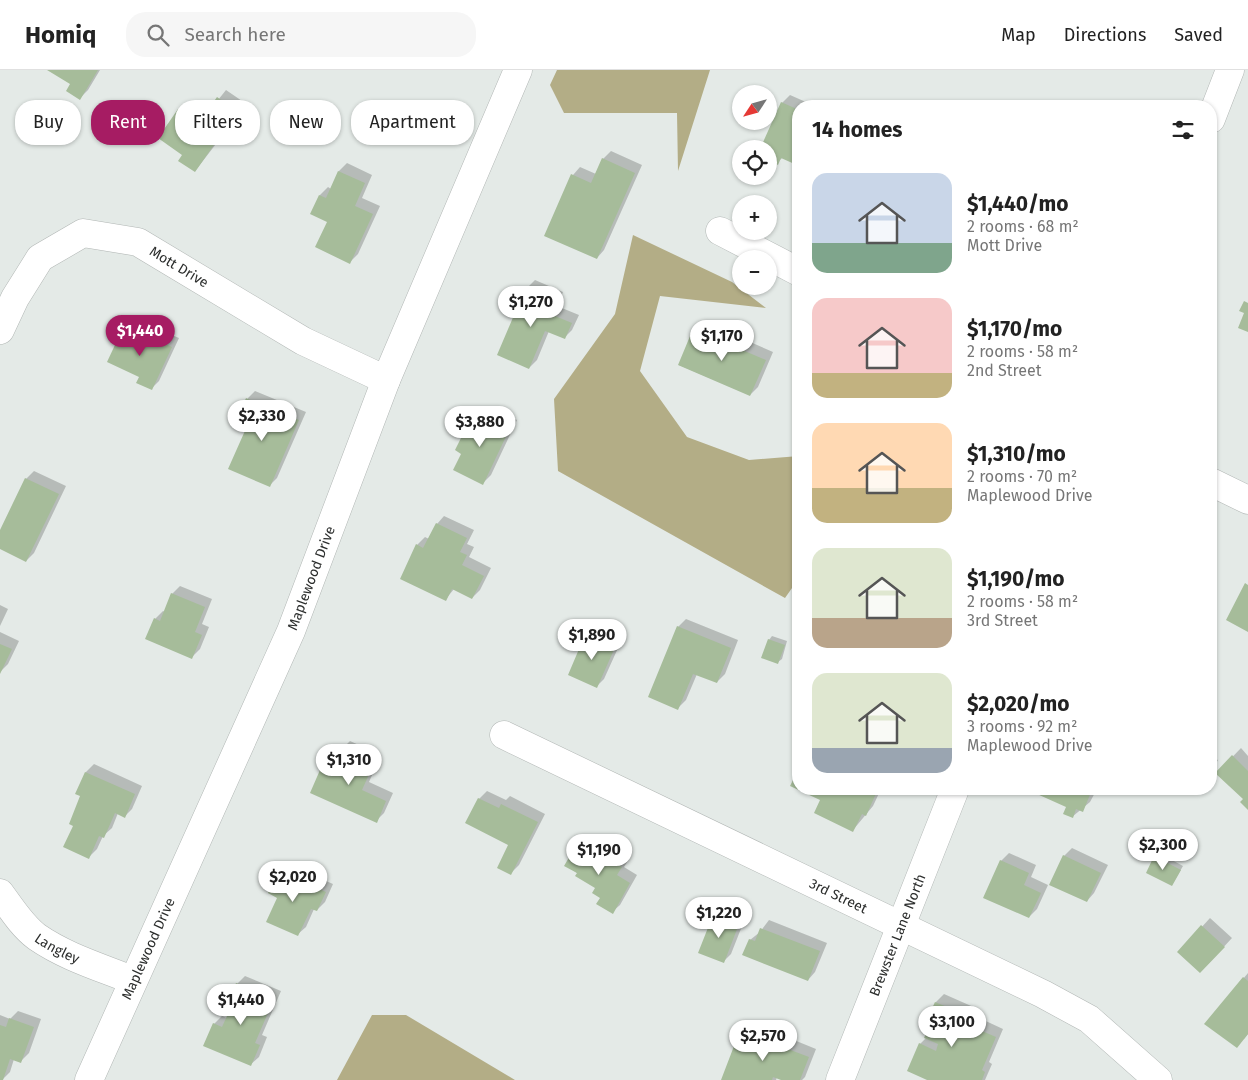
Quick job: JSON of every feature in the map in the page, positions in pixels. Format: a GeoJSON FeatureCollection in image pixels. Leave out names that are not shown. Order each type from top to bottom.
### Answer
{"type":"FeatureCollection","features":[{"type":"Feature","properties":{"kind":"street","name":"Maplewood Drive"},"geometry":{"type":"LineString","coordinates":[[89,1080],[132,980],[291,631],[386,380],[518,70]]}},
{"type":"Feature","properties":{"kind":"street"},"geometry":{"type":"LineString","coordinates":[[1217,104],[1230,70]]}},
{"type":"Feature","properties":{"kind":"street"},"geometry":{"type":"LineString","coordinates":[[720,231],[792,268]]}},
{"type":"Feature","properties":{"kind":"street","name":"Mott Drive"},"geometry":{"type":"LineString","coordinates":[[0,330],[15,298],[40,258],[83,233],[138,242],[304,341],[386,380]]}},
{"type":"Feature","properties":{"kind":"street"},"geometry":{"type":"LineString","coordinates":[[1217,485],[1248,500]]}},
{"type":"Feature","properties":{"kind":"street","name":"3rd Street"},"geometry":{"type":"LineString","coordinates":[[504,736],[1043,994],[1089,1020],[1158,1080]]}},
{"type":"Feature","properties":{"kind":"street","name":"Brewster Lane North"},"geometry":{"type":"LineString","coordinates":[[840,1080],[899,926],[953,795]]}},
{"type":"Feature","properties":{"kind":"street","name":"Langley"},"geometry":{"type":"LineString","coordinates":[[0,893],[36,936],[65,953],[132,980]]}},
{"type":"Feature","properties":{"kind":"shaded area"},"geometry":{"type":"Polygon","coordinates":[[[557,70],[710,70],[678,171],[677,113],[564,113],[550,85],[557,70]]]}},
{"type":"Feature","properties":{"kind":"shaded area"},"geometry":{"type":"Polygon","coordinates":[[[633,235],[732,282],[732,295],[749,295],[766,308],[660,296],[640,371],[687,437],[749,460],[792,457],[792,588],[785,598],[558,471],[554,399],[615,314],[633,235]]]}},
{"type":"Feature","properties":{"kind":"shaded area"},"geometry":{"type":"Polygon","coordinates":[[[372,1015],[406,1015],[515,1080],[337,1080],[372,1015]]]}},
{"type":"Feature","properties":{"kind":"building"},"geometry":{"type":"Polygon","coordinates":[[[47,70],[98,70],[80,100],[66,91],[70,84],[47,70]]]}},
{"type":"Feature","properties":{"kind":"building"},"geometry":{"type":"Polygon","coordinates":[[[781,102],[792,107],[792,163],[781,158],[778,165],[777,140],[764,140],[768,130],[778,130],[778,109],[781,102]]]}},
{"type":"Feature","properties":{"kind":"building"},"geometry":{"type":"Polygon","coordinates":[[[175,113],[175,145],[214,145],[195,172],[178,161],[182,155],[165,143],[165,128],[175,113]]]}},
{"type":"Feature","properties":{"kind":"building"},"geometry":{"type":"Polygon","coordinates":[[[602,158],[635,173],[597,259],[544,236],[571,174],[591,183],[602,158]]]}},
{"type":"Feature","properties":{"kind":"building"},"geometry":{"type":"Polygon","coordinates":[[[338,171],[365,183],[355,206],[373,214],[350,264],[315,247],[327,222],[310,214],[319,195],[326,198],[338,171]]]}},
{"type":"Feature","properties":{"kind":"building"},"geometry":{"type":"Polygon","coordinates":[[[526,287],[556,300],[550,314],[572,323],[565,339],[545,331],[529,369],[497,355],[526,287]]]}},
{"type":"Feature","properties":{"kind":"building"},"geometry":{"type":"Polygon","coordinates":[[[1244,301],[1248,303],[1248,332],[1238,328],[1244,313],[1239,311],[1244,301]]]}},
{"type":"Feature","properties":{"kind":"building"},"geometry":{"type":"Polygon","coordinates":[[[693,329],[766,360],[750,396],[678,365],[693,329]]]}},
{"type":"Feature","properties":{"kind":"building"},"geometry":{"type":"Polygon","coordinates":[[[122,330],[144,340],[146,335],[172,347],[152,390],[136,383],[139,377],[107,362],[122,330]]]}},
{"type":"Feature","properties":{"kind":"building"},"geometry":{"type":"Polygon","coordinates":[[[246,398],[299,420],[270,487],[228,469],[248,424],[237,419],[246,398]]]}},
{"type":"Feature","properties":{"kind":"building"},"geometry":{"type":"Polygon","coordinates":[[[479,413],[510,428],[483,485],[453,470],[461,454],[455,450],[468,424],[472,426],[479,413]]]}},
{"type":"Feature","properties":{"kind":"building"},"geometry":{"type":"Polygon","coordinates":[[[25,478],[59,494],[26,562],[0,549],[0,530],[25,478]]]}},
{"type":"Feature","properties":{"kind":"building"},"geometry":{"type":"Polygon","coordinates":[[[436,523],[467,538],[460,552],[467,555],[462,565],[484,576],[472,599],[452,589],[446,601],[400,579],[416,544],[423,548],[436,523]]]}},
{"type":"Feature","properties":{"kind":"building"},"geometry":{"type":"Polygon","coordinates":[[[1245,583],[1248,585],[1248,632],[1226,620],[1245,583]]]}},
{"type":"Feature","properties":{"kind":"building"},"geometry":{"type":"Polygon","coordinates":[[[171,593],[205,607],[195,632],[202,635],[192,659],[145,639],[154,618],[160,621],[171,593]]]}},
{"type":"Feature","properties":{"kind":"building"},"geometry":{"type":"Polygon","coordinates":[[[677,626],[731,648],[717,683],[693,674],[678,710],[648,697],[677,626]]]}},
{"type":"Feature","properties":{"kind":"building"},"geometry":{"type":"Polygon","coordinates":[[[589,636],[596,640],[597,636],[616,645],[597,688],[568,675],[582,642],[586,643],[589,636]]]}},
{"type":"Feature","properties":{"kind":"building"},"geometry":{"type":"Polygon","coordinates":[[[768,639],[785,645],[778,664],[761,658],[768,639]]]}},
{"type":"Feature","properties":{"kind":"building"},"geometry":{"type":"Polygon","coordinates":[[[0,644],[12,649],[0,674],[0,644]]]}},
{"type":"Feature","properties":{"kind":"building"},"geometry":{"type":"Polygon","coordinates":[[[341,748],[374,763],[362,790],[386,801],[377,823],[310,793],[320,770],[329,774],[341,748]]]}},
{"type":"Feature","properties":{"kind":"building"},"geometry":{"type":"Polygon","coordinates":[[[1232,755],[1248,771],[1248,810],[1240,802],[1243,799],[1217,775],[1217,771],[1232,755]]]}},
{"type":"Feature","properties":{"kind":"building"},"geometry":{"type":"Polygon","coordinates":[[[85,772],[135,794],[125,818],[115,813],[104,838],[99,836],[89,859],[63,847],[73,826],[69,824],[80,796],[75,794],[85,772]]]}},
{"type":"Feature","properties":{"kind":"building"},"geometry":{"type":"Polygon","coordinates":[[[809,795],[875,795],[866,816],[862,814],[853,832],[814,813],[820,800],[809,795]]]}},
{"type":"Feature","properties":{"kind":"building"},"geometry":{"type":"Polygon","coordinates":[[[1039,795],[1090,795],[1083,812],[1076,809],[1073,818],[1063,814],[1066,807],[1039,795]]]}},
{"type":"Feature","properties":{"kind":"building"},"geometry":{"type":"Polygon","coordinates":[[[478,798],[499,808],[501,804],[538,822],[511,875],[497,868],[508,845],[465,823],[478,798]]]}},
{"type":"Feature","properties":{"kind":"building"},"geometry":{"type":"Polygon","coordinates":[[[578,842],[622,867],[617,875],[630,883],[613,914],[596,904],[600,898],[592,893],[595,888],[575,876],[577,873],[564,866],[578,842]]]}},
{"type":"Feature","properties":{"kind":"building"},"geometry":{"type":"Polygon","coordinates":[[[1063,855],[1101,873],[1087,902],[1049,885],[1063,855]]]}},
{"type":"Feature","properties":{"kind":"building"},"geometry":{"type":"Polygon","coordinates":[[[1154,856],[1181,870],[1172,886],[1146,873],[1154,856]]]}},
{"type":"Feature","properties":{"kind":"building"},"geometry":{"type":"Polygon","coordinates":[[[1000,860],[1029,873],[1024,885],[1041,893],[1029,918],[983,898],[1000,860]]]}},
{"type":"Feature","properties":{"kind":"building"},"geometry":{"type":"Polygon","coordinates":[[[278,871],[326,892],[317,911],[311,909],[298,936],[266,922],[277,898],[268,893],[278,871]]]}},
{"type":"Feature","properties":{"kind":"building"},"geometry":{"type":"Polygon","coordinates":[[[713,915],[739,924],[724,963],[698,953],[713,915]]]}},
{"type":"Feature","properties":{"kind":"building"},"geometry":{"type":"Polygon","coordinates":[[[1201,925],[1225,947],[1200,973],[1177,952],[1201,925]]]}},
{"type":"Feature","properties":{"kind":"building"},"geometry":{"type":"Polygon","coordinates":[[[760,928],[820,951],[808,981],[742,955],[749,939],[755,941],[760,928]]]}},
{"type":"Feature","properties":{"kind":"building"},"geometry":{"type":"Polygon","coordinates":[[[1243,977],[1248,981],[1248,1034],[1237,1048],[1204,1024],[1243,977]]]}},
{"type":"Feature","properties":{"kind":"building"},"geometry":{"type":"Polygon","coordinates":[[[236,983],[274,999],[255,1043],[260,1045],[251,1066],[203,1046],[213,1023],[222,1027],[231,1007],[227,1005],[236,983]]]}},
{"type":"Feature","properties":{"kind":"building"},"geometry":{"type":"Polygon","coordinates":[[[935,1002],[971,1017],[968,1025],[996,1037],[982,1070],[985,1072],[982,1080],[927,1080],[907,1071],[919,1043],[936,1051],[938,1044],[924,1038],[929,1027],[924,1025],[935,1002]]]}},
{"type":"Feature","properties":{"kind":"building"},"geometry":{"type":"Polygon","coordinates":[[[9,1018],[34,1027],[21,1063],[10,1059],[3,1080],[0,1080],[0,1025],[6,1027],[9,1018]]]}},
{"type":"Feature","properties":{"kind":"building"},"geometry":{"type":"Polygon","coordinates":[[[739,1033],[777,1048],[780,1046],[809,1057],[800,1080],[781,1080],[773,1077],[772,1080],[721,1080],[739,1033]]]}}]}
